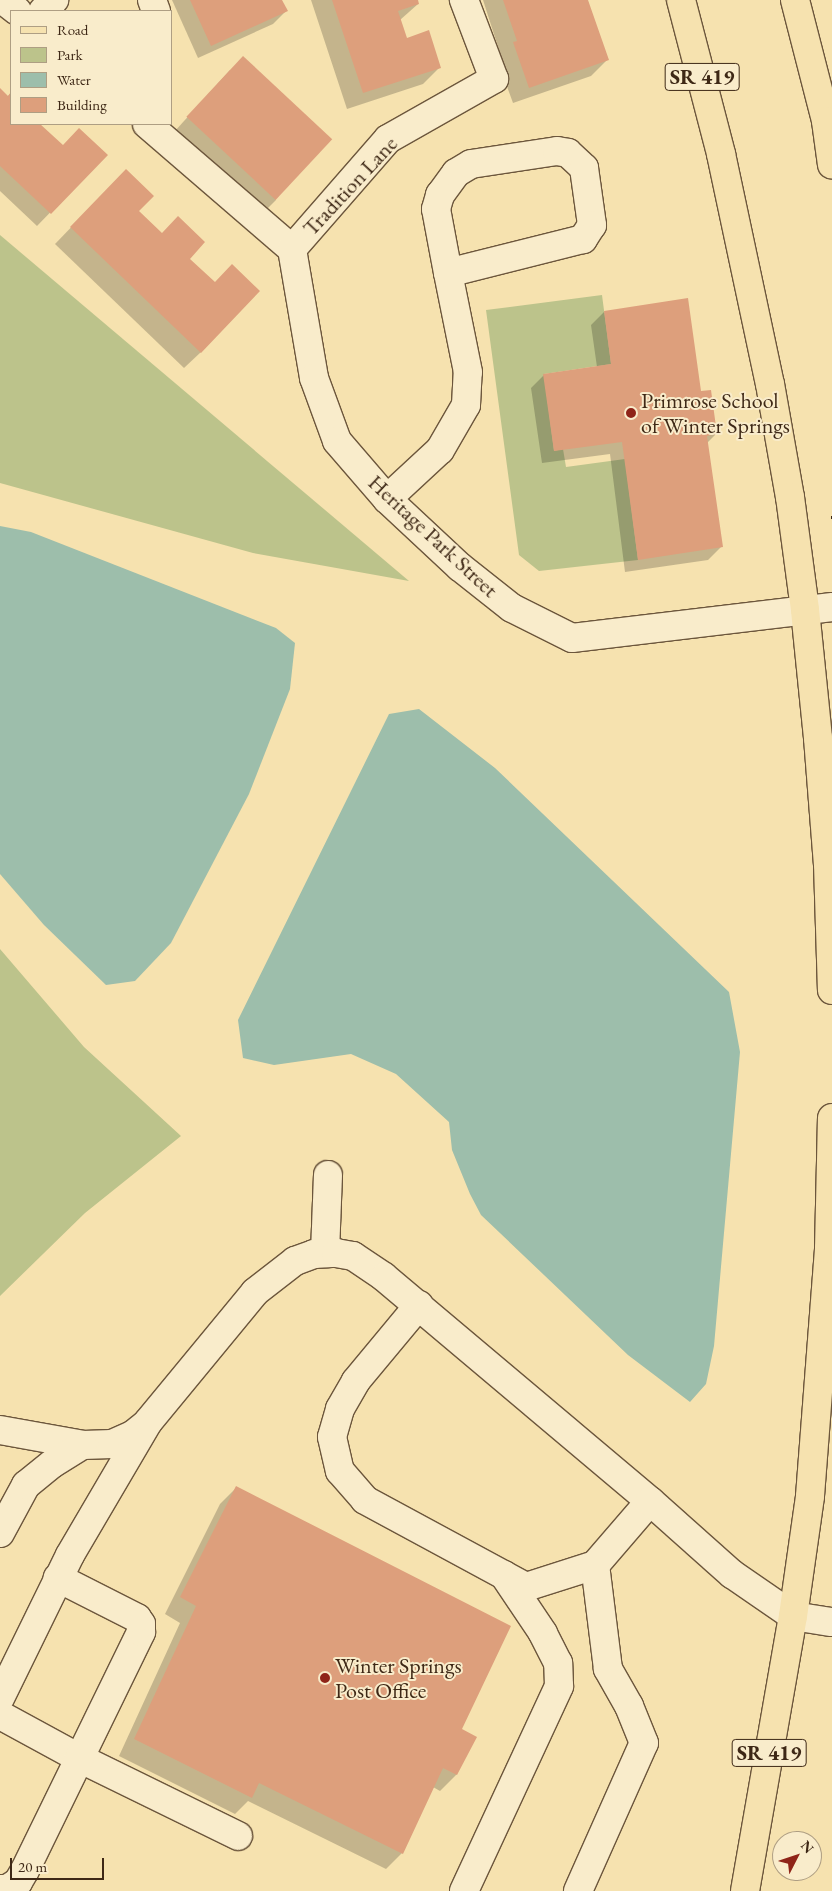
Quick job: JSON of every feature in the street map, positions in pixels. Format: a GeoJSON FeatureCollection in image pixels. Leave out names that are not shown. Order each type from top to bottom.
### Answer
{"type":"FeatureCollection","features":[{"type":"Feature","properties":{"kind":"main road","name":"SR 419"},"geometry":{"type":"LineString","coordinates":[[681,0],[722,154],[747,269],[790,497],[805,610],[828,864],[832,990]]}},
{"type":"Feature","properties":{"kind":"main road"},"geometry":{"type":"LineString","coordinates":[[795,0],[826,121],[832,165]]}},
{"type":"Feature","properties":{"kind":"main road","name":"SR 419"},"geometry":{"type":"LineString","coordinates":[[744,1891],[793,1616],[810,1496],[829,1249],[832,1118]]}},
{"type":"Feature","properties":{"kind":"street"},"geometry":{"type":"LineString","coordinates":[[4,0],[15,10]]}},
{"type":"Feature","properties":{"kind":"street"},"geometry":{"type":"LineString","coordinates":[[44,10],[54,0]]}},
{"type":"Feature","properties":{"kind":"street","name":"Tradition Lane"},"geometry":{"type":"LineString","coordinates":[[292,248],[388,139],[494,80],[464,0]]}},
{"type":"Feature","properties":{"kind":"street"},"geometry":{"type":"LineString","coordinates":[[148,125],[292,248]]}},
{"type":"Feature","properties":{"kind":"street"},"geometry":{"type":"LineString","coordinates":[[387,499],[440,450],[466,406],[468,372],[448,273],[436,209],[440,195],[456,173],[471,164],[558,151],[568,153],[584,168],[592,225],[583,239],[448,273]]}},
{"type":"Feature","properties":{"kind":"street","name":"Heritage Park Street"},"geometry":{"type":"LineString","coordinates":[[292,248],[314,378],[337,441],[387,499],[460,567],[512,608],[572,638],[832,607]]}},
{"type":"Feature","properties":{"kind":"street"},"geometry":{"type":"LineString","coordinates":[[325,1253],[328,1175]]}},
{"type":"Feature","properties":{"kind":"street"},"geometry":{"type":"LineString","coordinates":[[0,1698],[75,1544],[148,1422],[255,1292],[295,1261],[314,1254],[336,1252],[353,1256],[384,1276],[650,1501],[732,1574],[793,1616],[832,1622]]}},
{"type":"Feature","properties":{"kind":"street"},"geometry":{"type":"LineString","coordinates":[[419,1305],[356,1381],[340,1409],[332,1437],[340,1471],[365,1500],[526,1586],[595,1565],[650,1501]]}},
{"type":"Feature","properties":{"kind":"street"},"geometry":{"type":"LineString","coordinates":[[0,1430],[83,1445],[112,1444],[134,1434],[148,1422]]}},
{"type":"Feature","properties":{"kind":"street"},"geometry":{"type":"LineString","coordinates":[[0,1532],[26,1485],[52,1464],[83,1445]]}},
{"type":"Feature","properties":{"kind":"street"},"geometry":{"type":"LineString","coordinates":[[578,1891],[644,1744],[629,1706],[608,1669],[595,1565]]}},
{"type":"Feature","properties":{"kind":"street"},"geometry":{"type":"LineString","coordinates":[[464,1891],[559,1686],[558,1663],[542,1633],[503,1574]]}},
{"type":"Feature","properties":{"kind":"street"},"geometry":{"type":"LineString","coordinates":[[0,1889],[7,1889],[18,1882],[25,1870],[141,1632],[141,1624],[136,1618],[58,1578]]}},
{"type":"Feature","properties":{"kind":"street"},"geometry":{"type":"LineString","coordinates":[[0,1715],[79,1758],[238,1836]]}},
{"type":"Feature","properties":{"kind":"green space"},"geometry":{"type":"Polygon","coordinates":[[[0,235],[409,581],[253,553],[0,483],[0,235]]]}},
{"type":"Feature","properties":{"kind":"green space"},"geometry":{"type":"Polygon","coordinates":[[[602,295],[611,364],[544,374],[554,451],[563,449],[566,467],[625,459],[638,560],[539,571],[519,555],[486,310],[602,295]]]}},
{"type":"Feature","properties":{"kind":"green space"},"geometry":{"type":"Polygon","coordinates":[[[0,949],[84,1047],[181,1136],[85,1213],[0,1296],[0,949]]]}},
{"type":"Feature","properties":{"kind":"water"},"geometry":{"type":"Polygon","coordinates":[[[0,526],[31,532],[276,628],[295,643],[290,689],[249,794],[171,943],[135,981],[106,985],[44,925],[0,874],[0,526]]]}},
{"type":"Feature","properties":{"kind":"water"},"geometry":{"type":"Polygon","coordinates":[[[419,709],[495,768],[729,992],[740,1052],[714,1346],[706,1384],[690,1402],[628,1355],[481,1215],[452,1150],[449,1122],[396,1074],[351,1054],[274,1065],[243,1058],[238,1020],[389,714],[419,709]]]}},
{"type":"Feature","properties":{"kind":"building"},"geometry":{"type":"Polygon","coordinates":[[[190,0],[282,0],[288,11],[211,46],[190,0]]]}},
{"type":"Feature","properties":{"kind":"building"},"geometry":{"type":"Polygon","coordinates":[[[332,0],[418,0],[419,4],[398,11],[407,38],[429,30],[441,68],[363,93],[332,0]]]}},
{"type":"Feature","properties":{"kind":"building"},"geometry":{"type":"Polygon","coordinates":[[[503,0],[588,0],[609,60],[529,88],[513,42],[517,41],[503,0]]]}},
{"type":"Feature","properties":{"kind":"building"},"geometry":{"type":"Polygon","coordinates":[[[243,56],[332,139],[276,200],[186,117],[243,56]]]}},
{"type":"Feature","properties":{"kind":"building"},"geometry":{"type":"Polygon","coordinates":[[[0,88],[8,96],[10,93],[10,125],[41,125],[63,145],[79,128],[108,155],[51,214],[0,166],[0,88]]]}},
{"type":"Feature","properties":{"kind":"building"},"geometry":{"type":"Polygon","coordinates":[[[126,169],[154,196],[139,211],[162,233],[178,216],[205,242],[190,259],[215,282],[232,264],[260,291],[201,353],[70,227],[126,169]]]}},
{"type":"Feature","properties":{"kind":"building","name":"Primrose School of Winter Springs"},"geometry":{"type":"Polygon","coordinates":[[[688,298],[701,391],[711,390],[717,434],[707,436],[723,547],[638,560],[622,442],[554,451],[543,374],[611,364],[604,311],[688,298]]]}},
{"type":"Feature","properties":{"kind":"building","name":"Winter Springs Post Office"},"geometry":{"type":"Polygon","coordinates":[[[236,1486],[511,1626],[462,1729],[477,1737],[457,1775],[443,1768],[403,1854],[259,1783],[252,1798],[134,1739],[196,1606],[180,1597],[236,1486]]]}},
{"type":"Feature","properties":{"kind":"place","name":"Primrose School of Winter Springs"},"geometry":{"type":"Point","coordinates":[631,413]}},
{"type":"Feature","properties":{"kind":"place","name":"Winter Springs Post Office"},"geometry":{"type":"Point","coordinates":[325,1678]}}]}
